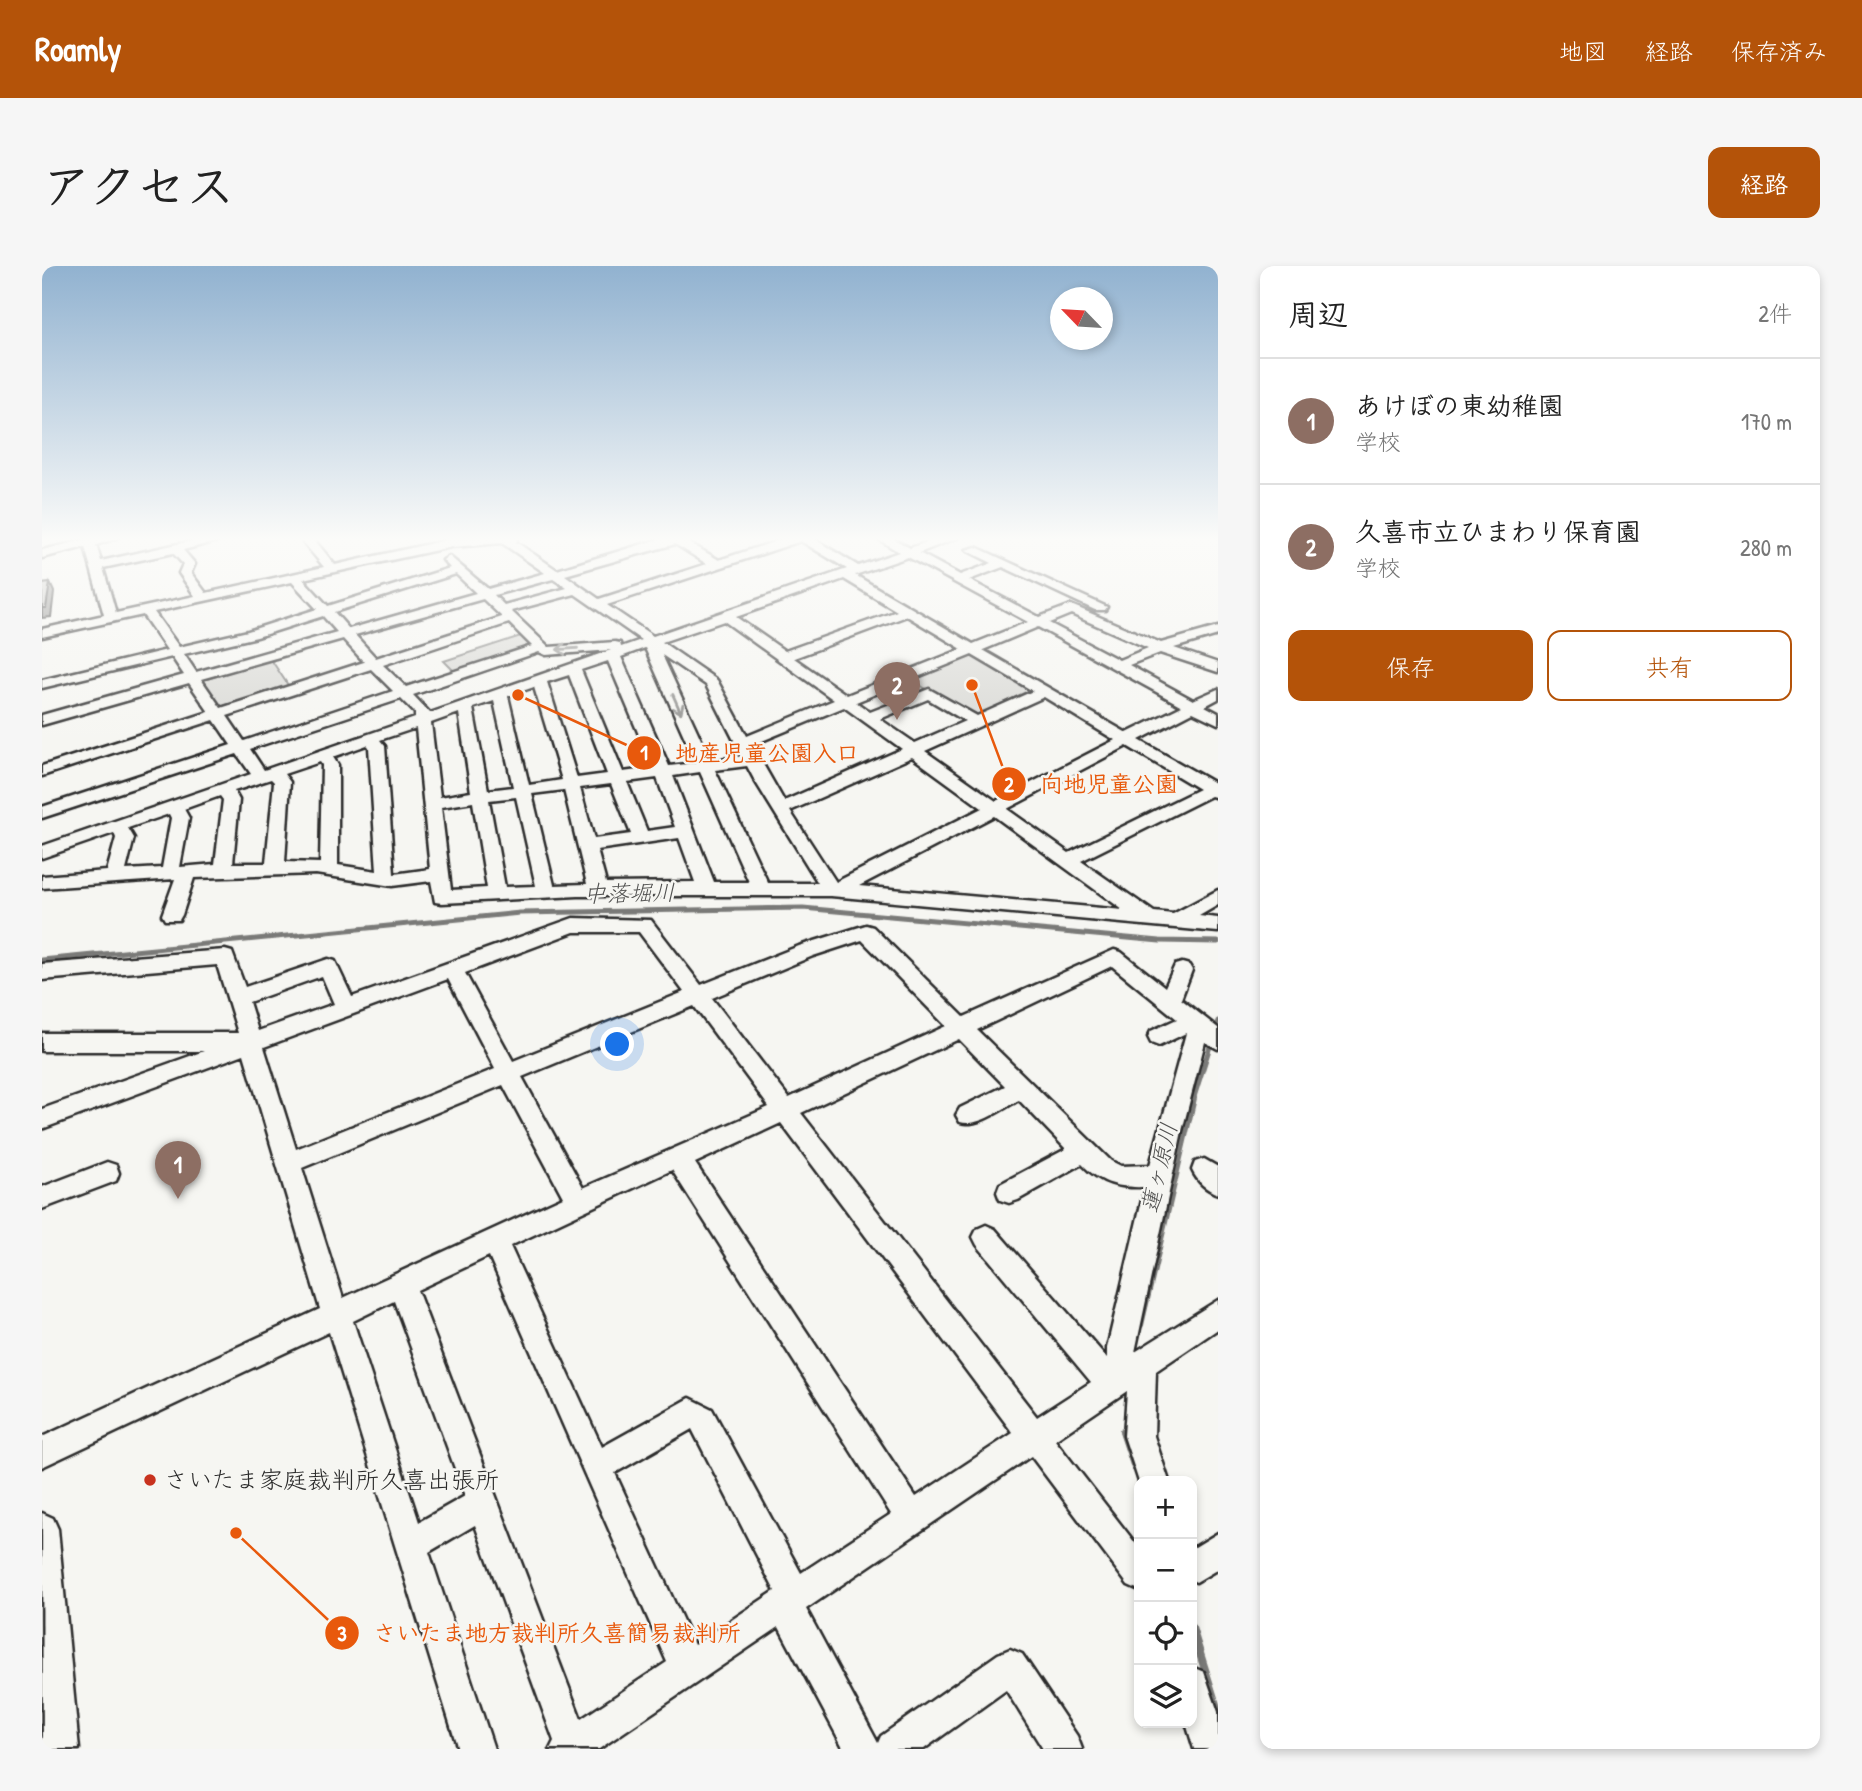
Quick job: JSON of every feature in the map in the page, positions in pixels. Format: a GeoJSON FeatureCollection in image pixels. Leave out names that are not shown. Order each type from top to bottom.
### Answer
{"type":"FeatureCollection","features":[{"type":"Feature","properties":{"kind":"street"},"geometry":{"type":"LineString","coordinates":[[108,606],[111,618]]}},
{"type":"Feature","properties":{"kind":"street"},"geometry":{"type":"LineString","coordinates":[[42,633],[162,606]]}},
{"type":"Feature","properties":{"kind":"street"},"geometry":{"type":"LineString","coordinates":[[321,606],[422,712],[442,897],[546,891],[707,888],[833,890],[1218,925]]}},
{"type":"Feature","properties":{"kind":"street"},"geometry":{"type":"LineString","coordinates":[[42,684],[252,634],[333,606]]}},
{"type":"Feature","properties":{"kind":"street"},"geometry":{"type":"LineString","coordinates":[[42,720],[442,606]]}},
{"type":"Feature","properties":{"kind":"street"},"geometry":{"type":"LineString","coordinates":[[497,606],[546,651],[646,643]]}},
{"type":"Feature","properties":{"kind":"street"},"geometry":{"type":"LineString","coordinates":[[42,772],[372,662],[528,606]]}},
{"type":"Feature","properties":{"kind":"street"},"geometry":{"type":"LineString","coordinates":[[599,606],[646,643],[712,683],[763,781],[833,890]]}},
{"type":"Feature","properties":{"kind":"street"},"geometry":{"type":"LineString","coordinates":[[42,852],[751,606]]}},
{"type":"Feature","properties":{"kind":"street"},"geometry":{"type":"LineString","coordinates":[[902,606],[1215,791]]}},
{"type":"Feature","properties":{"kind":"street"},"geometry":{"type":"LineString","coordinates":[[1008,606],[1218,719]]}},
{"type":"Feature","properties":{"kind":"street"},"geometry":{"type":"LineString","coordinates":[[1100,606],[1122,616],[1105,624]]}},
{"type":"Feature","properties":{"kind":"street"},"geometry":{"type":"LineString","coordinates":[[743,743],[1071,609],[1160,648],[1215,665]]}},
{"type":"Feature","properties":{"kind":"street"},"geometry":{"type":"LineString","coordinates":[[146,610],[239,748],[267,774],[282,782],[275,868]]}},
{"type":"Feature","properties":{"kind":"street"},"geometry":{"type":"LineString","coordinates":[[783,657],[909,611]]}},
{"type":"Feature","properties":{"kind":"street"},"geometry":{"type":"LineString","coordinates":[[725,615],[1150,919]]}},
{"type":"Feature","properties":{"kind":"street"},"geometry":{"type":"LineString","coordinates":[[1118,665],[1160,648],[1218,631]]}},
{"type":"Feature","properties":{"kind":"street"},"geometry":{"type":"LineString","coordinates":[[646,643],[761,888]]}},
{"type":"Feature","properties":{"kind":"street"},"geometry":{"type":"LineString","coordinates":[[42,813],[542,647]]}},
{"type":"Feature","properties":{"kind":"street"},"geometry":{"type":"LineString","coordinates":[[612,655],[663,772],[707,888]]}},
{"type":"Feature","properties":{"kind":"street"},"geometry":{"type":"LineString","coordinates":[[573,668],[640,838]]}},
{"type":"Feature","properties":{"kind":"street"},"geometry":{"type":"LineString","coordinates":[[539,680],[571,784],[598,890]]}},
{"type":"Feature","properties":{"kind":"street"},"geometry":{"type":"LineString","coordinates":[[781,809],[1045,691]]}},
{"type":"Feature","properties":{"kind":"street"},"geometry":{"type":"LineString","coordinates":[[868,718],[929,693],[977,722]]}},
{"type":"Feature","properties":{"kind":"street"},"geometry":{"type":"LineString","coordinates":[[833,890],[1218,693]]}},
{"type":"Feature","properties":{"kind":"street"},"geometry":{"type":"LineString","coordinates":[[500,694],[525,790],[546,891]]}},
{"type":"Feature","properties":{"kind":"street"},"geometry":{"type":"LineString","coordinates":[[465,706],[496,895]]}},
{"type":"Feature","properties":{"kind":"street"},"geometry":{"type":"LineString","coordinates":[[370,739],[377,746],[386,871],[383,879]]}},
{"type":"Feature","properties":{"kind":"street"},"geometry":{"type":"LineString","coordinates":[[323,755],[330,765],[329,870]]}},
{"type":"Feature","properties":{"kind":"street"},"geometry":{"type":"LineString","coordinates":[[430,803],[752,760]]}},
{"type":"Feature","properties":{"kind":"street"},"geometry":{"type":"LineString","coordinates":[[223,870],[231,800],[224,789]]}},
{"type":"Feature","properties":{"kind":"street"},"geometry":{"type":"LineString","coordinates":[[1067,861],[1215,791]]}},
{"type":"Feature","properties":{"kind":"street"},"geometry":{"type":"LineString","coordinates":[[172,915],[178,873],[180,818],[174,807]]}},
{"type":"Feature","properties":{"kind":"street"},"geometry":{"type":"LineString","coordinates":[[115,877],[125,838],[118,826]]}},
{"type":"Feature","properties":{"kind":"street"},"geometry":{"type":"LineString","coordinates":[[588,846],[686,831]]}},
{"type":"Feature","properties":{"kind":"street"},"geometry":{"type":"LineString","coordinates":[[42,882],[275,868],[329,870],[383,879],[439,874]]}},
{"type":"Feature","properties":{"kind":"street"},"geometry":{"type":"LineString","coordinates":[[1175,922],[1218,896]]}},
{"type":"Feature","properties":{"kind":"street"},"geometry":{"type":"LineString","coordinates":[[42,1119],[573,925],[644,925],[1134,1567]]}},
{"type":"Feature","properties":{"kind":"street"},"geometry":{"type":"LineString","coordinates":[[288,1163],[806,951],[866,932],[1102,1169],[1120,1177],[1161,1176]]}},
{"type":"Feature","properties":{"kind":"street"},"geometry":{"type":"LineString","coordinates":[[42,972],[219,955],[225,957],[288,1163],[476,1749]]}},
{"type":"Feature","properties":{"kind":"street"},"geometry":{"type":"LineString","coordinates":[[42,1451],[677,1156],[691,1154],[787,1111],[1114,957],[1204,1029]]}},
{"type":"Feature","properties":{"kind":"street"},"geometry":{"type":"LineString","coordinates":[[236,998],[328,966],[346,1008]]}},
{"type":"Feature","properties":{"kind":"street"},"geometry":{"type":"LineString","coordinates":[[453,970],[578,1202]]}},
{"type":"Feature","properties":{"kind":"street"},"geometry":{"type":"LineString","coordinates":[[1170,1001],[1182,970]]}},
{"type":"Feature","properties":{"kind":"street"},"geometry":{"type":"LineString","coordinates":[[1159,1037],[1204,1029]]}},
{"type":"Feature","properties":{"kind":"street"},"geometry":{"type":"LineString","coordinates":[[1152,1476],[1139,1436],[1121,1348],[1181,1086],[1204,1029]]}},
{"type":"Feature","properties":{"kind":"street"},"geometry":{"type":"LineString","coordinates":[[42,1042],[251,1043]]}},
{"type":"Feature","properties":{"kind":"street"},"geometry":{"type":"LineString","coordinates":[[968,1115],[1022,1088]]}},
{"type":"Feature","properties":{"kind":"street"},"geometry":{"type":"LineString","coordinates":[[1009,1192],[1084,1151]]}},
{"type":"Feature","properties":{"kind":"street"},"geometry":{"type":"LineString","coordinates":[[677,1156],[912,1519]]}},
{"type":"Feature","properties":{"kind":"street"},"geometry":{"type":"LineString","coordinates":[[42,1198],[107,1173]]}},
{"type":"Feature","properties":{"kind":"street"},"geometry":{"type":"LineString","coordinates":[[986,1237],[1125,1376]]}},
{"type":"Feature","properties":{"kind":"street"},"geometry":{"type":"LineString","coordinates":[[495,1241],[687,1669]]}},
{"type":"Feature","properties":{"kind":"street"},"geometry":{"type":"LineString","coordinates":[[401,1284],[571,1747],[1218,1313]]}},
{"type":"Feature","properties":{"kind":"street"},"geometry":{"type":"LineString","coordinates":[[596,1467],[690,1413],[702,1419],[863,1749]]}},
{"type":"Feature","properties":{"kind":"street"},"geometry":{"type":"LineString","coordinates":[[412,1544],[483,1503]]}},
{"type":"Feature","properties":{"kind":"street"},"geometry":{"type":"LineString","coordinates":[[42,1530],[47,1656],[61,1749]]}},
{"type":"Feature","properties":{"kind":"street"},"geometry":{"type":"LineString","coordinates":[[1197,1565],[1218,1549]]}},
{"type":"Feature","properties":{"kind":"street"},"geometry":{"type":"LineString","coordinates":[[894,1749],[1010,1666],[1064,1749]]}},
{"type":"Feature","properties":{"kind":"street"},"geometry":{"type":"LineString","coordinates":[[1197,1700],[1212,1749]]}},
{"type":"Feature","properties":{"kind":"shaded area"},"geometry":{"type":"Polygon","coordinates":[[[524,635],[535,646],[456,673],[444,661],[524,635]]]}},
{"type":"Feature","properties":{"kind":"shaded area"},"geometry":{"type":"Polygon","coordinates":[[[970,655],[1032,689],[977,716],[969,715],[913,681],[913,678],[970,655]]]}},
{"type":"Feature","properties":{"kind":"shaded area"},"geometry":{"type":"Polygon","coordinates":[[[272,661],[287,687],[222,708],[200,681],[272,661]]]}},
{"type":"Feature","properties":{"kind":"waterway","name":"中落堀川"},"geometry":{"type":"LineString","coordinates":[[42,960],[520,913],[803,908],[1160,941],[1218,942]]}},
{"type":"Feature","properties":{"kind":"waterway","name":"蓮ヶ原川"},"geometry":{"type":"LineString","coordinates":[[1193,1100],[1218,1021]]}},
{"type":"Feature","properties":{"kind":"waterway","name":"蓮ヶ原川"},"geometry":{"type":"LineString","coordinates":[[1141,1325],[1194,1098]]}},
{"type":"Feature","properties":{"kind":"waterway","name":"蓮ヶ原川"},"geometry":{"type":"LineString","coordinates":[[1123,1432],[1135,1468]]}},
{"type":"Feature","properties":{"kind":"waterway","name":"蓮ヶ原川"},"geometry":{"type":"LineString","coordinates":[[1197,1644],[1218,1711]]}},
{"type":"Feature","properties":{"kind":"place","name":"向地児童公園"},"geometry":{"type":"Point","coordinates":[972,685]}},
{"type":"Feature","properties":{"kind":"place","name":"地産児童公園入口"},"geometry":{"type":"Point","coordinates":[518,695]}},
{"type":"Feature","properties":{"kind":"place","name":"久喜市立ひまわり保育園"},"geometry":{"type":"Point","coordinates":[897,720]}},
{"type":"Feature","properties":{"kind":"place","name":"あけぼの東幼稚園"},"geometry":{"type":"Point","coordinates":[178,1199]}},
{"type":"Feature","properties":{"kind":"place","name":"さいたま家庭裁判所久喜出張所"},"geometry":{"type":"Point","coordinates":[150,1480]}},
{"type":"Feature","properties":{"kind":"place","name":"さいたま地方裁判所久喜簡易裁判所"},"geometry":{"type":"Point","coordinates":[236,1533]}}]}
